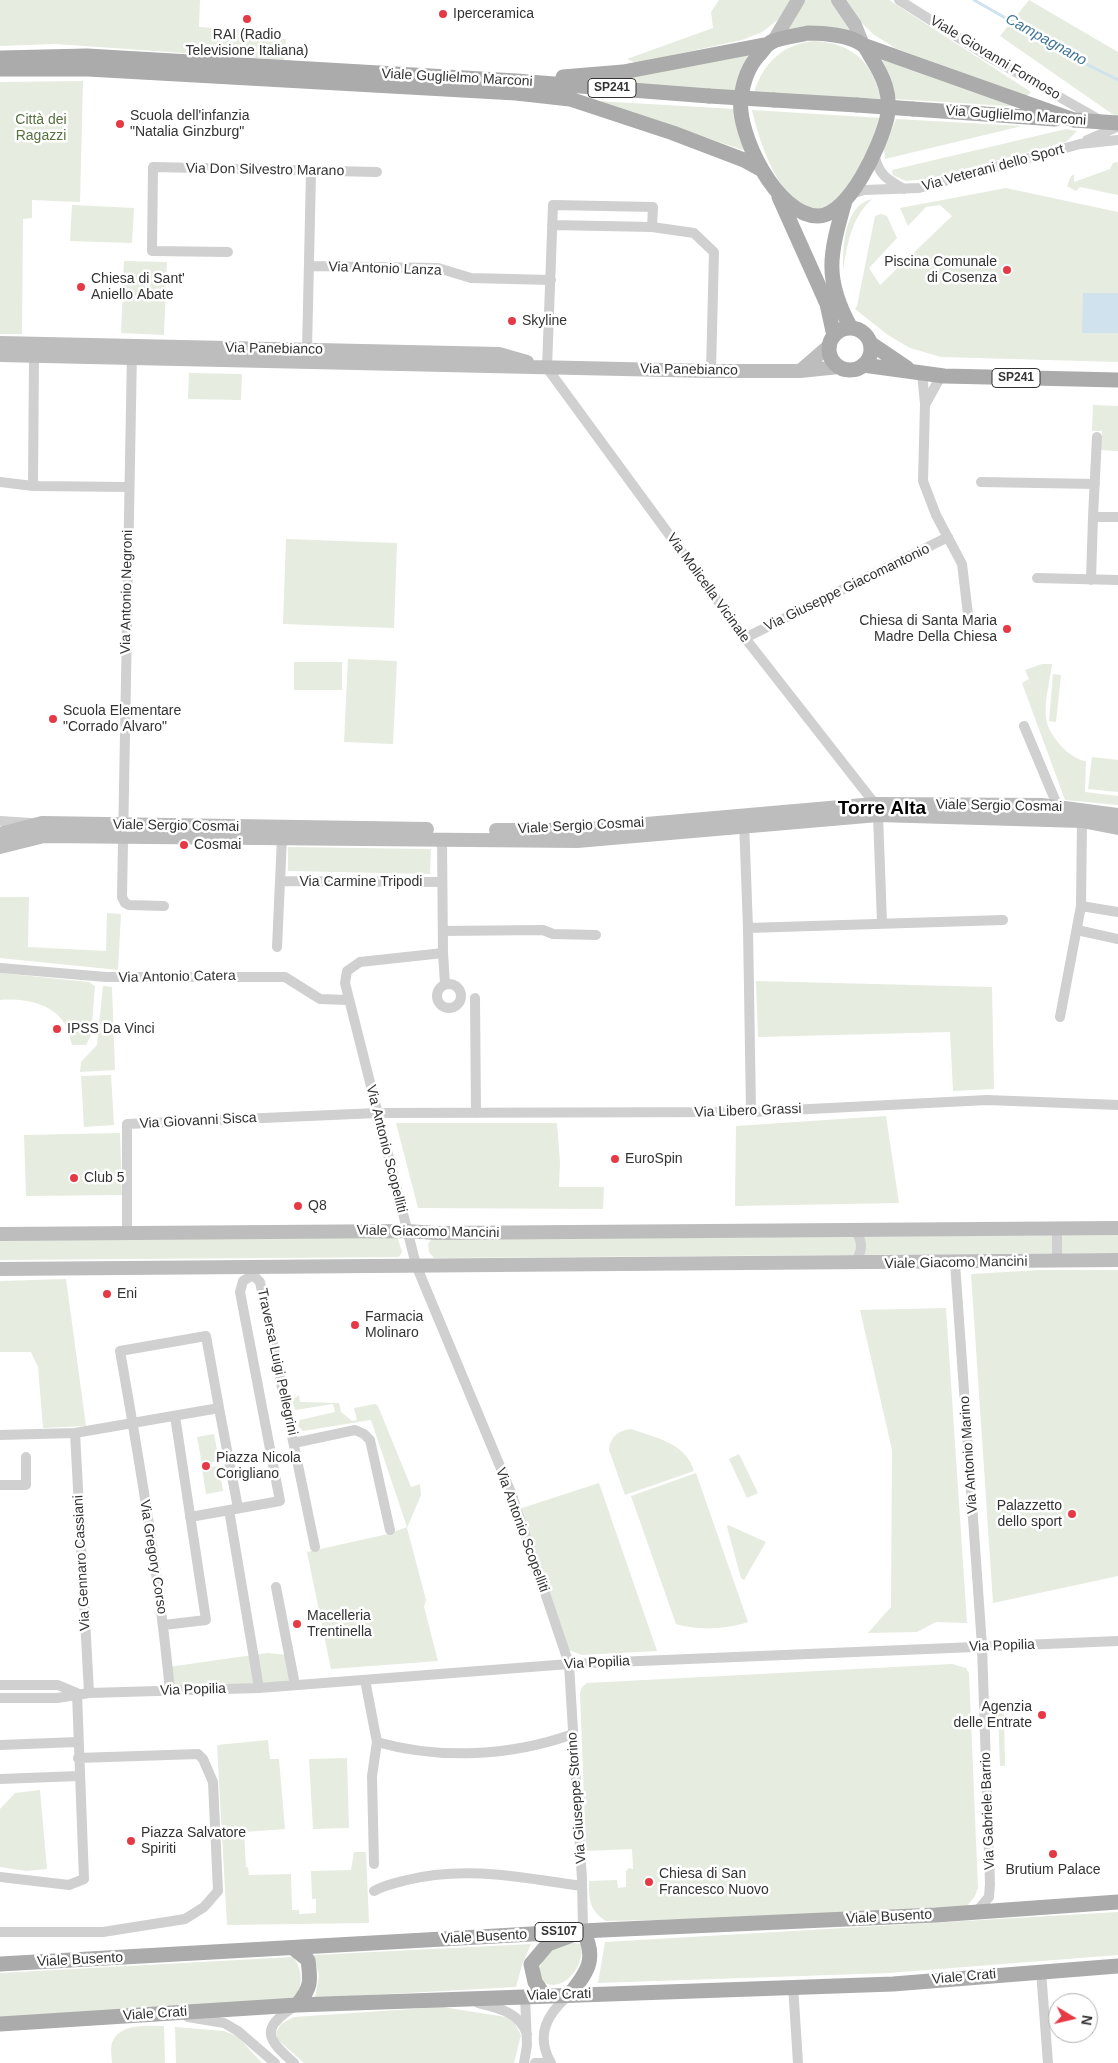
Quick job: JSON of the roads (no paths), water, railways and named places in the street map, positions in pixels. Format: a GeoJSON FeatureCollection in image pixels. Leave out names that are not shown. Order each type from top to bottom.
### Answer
{"type":"FeatureCollection","features":[{"type":"Feature","properties":{"kind":"main road"},"geometry":{"type":"LineString","coordinates":[[516,81],[623,72],[808,33],[823,33],[863,45],[1074,120]]}},
{"type":"Feature","properties":{"kind":"main road"},"geometry":{"type":"LineString","coordinates":[[771,42],[755,60],[747,74],[740,99],[743,126],[762,170],[777,191],[791,205],[810,216],[829,214],[848,197]]}},
{"type":"Feature","properties":{"kind":"main road"},"geometry":{"type":"LineString","coordinates":[[851,328],[838,305],[832,273],[835,233],[848,197],[874,153],[887,118],[888,96],[883,76],[863,45]]}},
{"type":"Feature","properties":{"kind":"main road","name":"Viale Guglielmo Marconi"},"geometry":{"type":"LineString","coordinates":[[0,58],[88,56],[516,81],[913,109]]}},
{"type":"Feature","properties":{"kind":"main road","name":"Viale Guglielmo Marconi"},"geometry":{"type":"LineString","coordinates":[[0,69],[97,69],[516,93],[570,99],[674,133],[744,160],[762,170]]}},
{"type":"Feature","properties":{"kind":"main road","name":"Via Guglielmo Marconi"},"geometry":{"type":"LineString","coordinates":[[913,109],[1074,120],[1117,127]]}},
{"type":"Feature","properties":{"kind":"main road"},"geometry":{"type":"LineString","coordinates":[[777,191],[827,304],[832,340],[831,357],[839,367],[852,370],[863,365],[870,355],[870,343]]}},
{"type":"Feature","properties":{"kind":"main road"},"geometry":{"type":"LineString","coordinates":[[832,340],[845,329],[851,328],[863,333],[870,343],[918,373]]}},
{"type":"Feature","properties":{"kind":"main road"},"geometry":{"type":"LineString","coordinates":[[863,365],[918,373]]}},
{"type":"Feature","properties":{"kind":"main road","name":"SP241"},"geometry":{"type":"LineString","coordinates":[[918,373],[941,376],[1118,380]]}},
{"type":"Feature","properties":{"kind":"main road","name":"Viale Busento"},"geometry":{"type":"LineString","coordinates":[[0,1964],[1118,1902]]}},
{"type":"Feature","properties":{"kind":"main road"},"geometry":{"type":"LineString","coordinates":[[525,1996],[531,1964],[548,1944],[564,1936],[583,1931],[590,1945],[590,1960],[585,1976],[570,1994]]}},
{"type":"Feature","properties":{"kind":"main road"},"geometry":{"type":"LineString","coordinates":[[293,1948],[308,1960],[311,1978],[308,1993],[297,2005]]}},
{"type":"Feature","properties":{"kind":"main road"},"geometry":{"type":"LineString","coordinates":[[531,1964],[535,1982],[544,1995]]}},
{"type":"Feature","properties":{"kind":"main road","name":"Viale Crati"},"geometry":{"type":"LineString","coordinates":[[0,2024],[297,2005],[793,1986],[893,1984],[1118,1966]]}},
{"type":"Feature","properties":{"kind":"street"},"geometry":{"type":"LineString","coordinates":[[771,42],[798,0]]}},
{"type":"Feature","properties":{"kind":"street"},"geometry":{"type":"LineString","coordinates":[[838,0],[863,45]]}},
{"type":"Feature","properties":{"kind":"street","name":"Viale Giovanni Formoso"},"geometry":{"type":"LineString","coordinates":[[899,0],[989,57],[1117,127]]}},
{"type":"Feature","properties":{"kind":"street","name":"Via Veterani dello Sport"},"geometry":{"type":"LineString","coordinates":[[848,197],[864,190],[905,189],[928,186],[1080,144],[1117,127]]}},
{"type":"Feature","properties":{"kind":"street","name":"Via Veterani dello Sport"},"geometry":{"type":"LineString","coordinates":[[1080,144],[1118,140]]}},
{"type":"Feature","properties":{"kind":"street","name":"Via Veterani dello Sport"},"geometry":{"type":"LineString","coordinates":[[874,153],[879,172],[885,179],[905,189]]}},
{"type":"Feature","properties":{"kind":"street","name":"Via Don Silvestro Marano"},"geometry":{"type":"LineString","coordinates":[[228,252],[152,251],[153,167],[377,172]]}},
{"type":"Feature","properties":{"kind":"street","name":"Via Antonio Lanza"},"geometry":{"type":"LineString","coordinates":[[307,350],[311,172]]}},
{"type":"Feature","properties":{"kind":"street"},"geometry":{"type":"LineString","coordinates":[[547,368],[553,205],[653,207],[652,227]]}},
{"type":"Feature","properties":{"kind":"street"},"geometry":{"type":"LineString","coordinates":[[552,227],[652,227],[694,233],[714,252],[711,371]]}},
{"type":"Feature","properties":{"kind":"street","name":"Via Antonio Lanza"},"geometry":{"type":"LineString","coordinates":[[309,266],[438,268],[472,278],[551,280]]}},
{"type":"Feature","properties":{"kind":"street"},"geometry":{"type":"LineString","coordinates":[[800,371],[832,340]]}},
{"type":"Feature","properties":{"kind":"street","name":"Via Panebianco"},"geometry":{"type":"LineString","coordinates":[[0,343],[132,352],[547,368],[800,371],[839,367]]}},
{"type":"Feature","properties":{"kind":"street","name":"Via Panebianco"},"geometry":{"type":"LineString","coordinates":[[0,355],[34,356],[132,352],[307,350],[499,354],[547,368]]}},
{"type":"Feature","properties":{"kind":"street","name":"Via Antonio Negroni"},"geometry":{"type":"LineString","coordinates":[[132,352],[122,831],[123,901],[129,905],[164,906]]}},
{"type":"Feature","properties":{"kind":"street"},"geometry":{"type":"LineString","coordinates":[[32,486],[34,356]]}},
{"type":"Feature","properties":{"kind":"street","name":"Via Molicella Vicinale"},"geometry":{"type":"LineString","coordinates":[[547,368],[745,638],[877,810]]}},
{"type":"Feature","properties":{"kind":"street"},"geometry":{"type":"LineString","coordinates":[[918,373],[926,404],[923,481],[936,515],[962,564],[968,614]]}},
{"type":"Feature","properties":{"kind":"street"},"geometry":{"type":"LineString","coordinates":[[926,404],[941,376]]}},
{"type":"Feature","properties":{"kind":"street"},"geometry":{"type":"LineString","coordinates":[[1091,580],[1097,437]]}},
{"type":"Feature","properties":{"kind":"street"},"geometry":{"type":"LineString","coordinates":[[0,482],[32,486],[129,487]]}},
{"type":"Feature","properties":{"kind":"street"},"geometry":{"type":"LineString","coordinates":[[981,482],[1095,484]]}},
{"type":"Feature","properties":{"kind":"street"},"geometry":{"type":"LineString","coordinates":[[1093,517],[1118,517]]}},
{"type":"Feature","properties":{"kind":"street","name":"Via Giuseppe Giacomantonio"},"geometry":{"type":"LineString","coordinates":[[745,638],[948,537]]}},
{"type":"Feature","properties":{"kind":"street"},"geometry":{"type":"LineString","coordinates":[[1037,578],[1118,580]]}},
{"type":"Feature","properties":{"kind":"street"},"geometry":{"type":"LineString","coordinates":[[1024,726],[1058,807]]}},
{"type":"Feature","properties":{"kind":"street","name":"Viale Sergio Cosmai"},"geometry":{"type":"LineString","coordinates":[[43,830],[538,831],[744,821],[877,810],[1058,807],[1118,815]]}},
{"type":"Feature","properties":{"kind":"street"},"geometry":{"type":"LineString","coordinates":[[877,810],[882,923]]}},
{"type":"Feature","properties":{"kind":"street","name":"Viale Sergio Cosmai"},"geometry":{"type":"LineString","coordinates":[[877,810],[1082,821],[1118,828]]}},
{"type":"Feature","properties":{"kind":"street"},"geometry":{"type":"LineString","coordinates":[[0,821],[43,830]]}},
{"type":"Feature","properties":{"kind":"street"},"geometry":{"type":"LineString","coordinates":[[744,821],[751,1112]]}},
{"type":"Feature","properties":{"kind":"street","name":"Viale Sergio Cosmai"},"geometry":{"type":"LineString","coordinates":[[122,831],[282,838],[442,838],[577,841],[744,821]]}},
{"type":"Feature","properties":{"kind":"street"},"geometry":{"type":"LineString","coordinates":[[1060,1017],[1081,906],[1082,821]]}},
{"type":"Feature","properties":{"kind":"street"},"geometry":{"type":"LineString","coordinates":[[0,834],[43,830]]}},
{"type":"Feature","properties":{"kind":"street"},"geometry":{"type":"LineString","coordinates":[[0,848],[43,830]]}},
{"type":"Feature","properties":{"kind":"street"},"geometry":{"type":"LineString","coordinates":[[277,947],[282,838]]}},
{"type":"Feature","properties":{"kind":"street"},"geometry":{"type":"LineString","coordinates":[[442,838],[442,953],[446,984]]}},
{"type":"Feature","properties":{"kind":"street","name":"Via Carmine Tripodi"},"geometry":{"type":"LineString","coordinates":[[280,881],[442,882]]}},
{"type":"Feature","properties":{"kind":"street"},"geometry":{"type":"LineString","coordinates":[[1081,906],[1118,912]]}},
{"type":"Feature","properties":{"kind":"street"},"geometry":{"type":"LineString","coordinates":[[748,928],[1003,920]]}},
{"type":"Feature","properties":{"kind":"street"},"geometry":{"type":"LineString","coordinates":[[442,931],[543,930],[553,934],[596,935]]}},
{"type":"Feature","properties":{"kind":"street"},"geometry":{"type":"LineString","coordinates":[[1077,930],[1118,939]]}},
{"type":"Feature","properties":{"kind":"street","name":"Via Antonio Scopelliti"},"geometry":{"type":"LineString","coordinates":[[442,953],[360,962],[345,975],[348,1000],[416,1265],[512,1495],[569,1664]]}},
{"type":"Feature","properties":{"kind":"street","name":"Via Antonio Catera"},"geometry":{"type":"LineString","coordinates":[[0,968],[106,978],[284,977],[320,999],[348,1000]]}},
{"type":"Feature","properties":{"kind":"street"},"geometry":{"type":"LineString","coordinates":[[475,998],[476,1113]]}},
{"type":"Feature","properties":{"kind":"street","name":"Via Libero Grassi"},"geometry":{"type":"LineString","coordinates":[[377,1113],[751,1112],[987,1100],[1118,1105]]}},
{"type":"Feature","properties":{"kind":"street","name":"Via Giovanni Sisca"},"geometry":{"type":"LineString","coordinates":[[127,1233],[127,1124],[377,1113]]}},
{"type":"Feature","properties":{"kind":"street","name":"Viale Giacomo Mancini"},"geometry":{"type":"LineString","coordinates":[[0,1234],[407,1230],[445,1233],[1118,1228]]}},
{"type":"Feature","properties":{"kind":"street"},"geometry":{"type":"LineString","coordinates":[[1057,1229],[1057,1261]]}},
{"type":"Feature","properties":{"kind":"street"},"geometry":{"type":"LineString","coordinates":[[856,1230],[862,1240],[861,1252],[856,1264]]}},
{"type":"Feature","properties":{"kind":"street","name":"Viale Giacomo Mancini"},"geometry":{"type":"LineString","coordinates":[[0,1269],[253,1271],[416,1265],[856,1264],[1118,1260]]}},
{"type":"Feature","properties":{"kind":"street","name":"Via Antonio Marino"},"geometry":{"type":"LineString","coordinates":[[955,1263],[982,1646]]}},
{"type":"Feature","properties":{"kind":"street"},"geometry":{"type":"LineString","coordinates":[[190,1517],[280,1501],[240,1292],[243,1281],[253,1271]]}},
{"type":"Feature","properties":{"kind":"street","name":"Traversa Luigi Pellegrini"},"geometry":{"type":"LineString","coordinates":[[253,1271],[260,1282],[315,1547]]}},
{"type":"Feature","properties":{"kind":"street"},"geometry":{"type":"LineString","coordinates":[[133,1424],[120,1352],[206,1336],[219,1408],[260,1688]]}},
{"type":"Feature","properties":{"kind":"street"},"geometry":{"type":"LineString","coordinates":[[0,1435],[74,1433],[219,1408]]}},
{"type":"Feature","properties":{"kind":"street"},"geometry":{"type":"LineString","coordinates":[[164,1625],[206,1620],[174,1416]]}},
{"type":"Feature","properties":{"kind":"street","name":"Via Gregory Corso"},"geometry":{"type":"LineString","coordinates":[[133,1424],[164,1625],[170,1691]]}},
{"type":"Feature","properties":{"kind":"street"},"geometry":{"type":"LineString","coordinates":[[294,1443],[354,1430],[364,1434],[370,1440],[390,1530]]}},
{"type":"Feature","properties":{"kind":"street","name":"Via Gennaro Cassiani"},"geometry":{"type":"LineString","coordinates":[[74,1433],[89,1693]]}},
{"type":"Feature","properties":{"kind":"street"},"geometry":{"type":"LineString","coordinates":[[0,1485],[26,1485],[26,1458]]}},
{"type":"Feature","properties":{"kind":"street"},"geometry":{"type":"LineString","coordinates":[[276,1586],[296,1685]]}},
{"type":"Feature","properties":{"kind":"street","name":"Via Popilia"},"geometry":{"type":"LineString","coordinates":[[0,1698],[57,1698],[77,1693],[260,1688],[569,1664],[1118,1641]]}},
{"type":"Feature","properties":{"kind":"street","name":"Via Gabriele Barrio"},"geometry":{"type":"LineString","coordinates":[[977,1911],[989,1897],[990,1884],[982,1646]]}},
{"type":"Feature","properties":{"kind":"street","name":"Via Giuseppe Storino"},"geometry":{"type":"LineString","coordinates":[[569,1664],[583,1931]]}},
{"type":"Feature","properties":{"kind":"street"},"geometry":{"type":"LineString","coordinates":[[365,1680],[376,1742],[372,1776],[374,1864]]}},
{"type":"Feature","properties":{"kind":"street","name":"Via Popilia"},"geometry":{"type":"LineString","coordinates":[[0,1685],[58,1685],[77,1693]]}},
{"type":"Feature","properties":{"kind":"street"},"geometry":{"type":"LineString","coordinates":[[0,1877],[69,1885],[84,1879],[77,1693]]}},
{"type":"Feature","properties":{"kind":"street"},"geometry":{"type":"LineString","coordinates":[[376,1742],[394,1747],[453,1753],[505,1752],[551,1742],[573,1734]]}},
{"type":"Feature","properties":{"kind":"street"},"geometry":{"type":"LineString","coordinates":[[0,1745],[78,1742]]}},
{"type":"Feature","properties":{"kind":"street"},"geometry":{"type":"LineString","coordinates":[[0,1932],[103,1932],[185,1919],[204,1907],[218,1891],[213,1782],[203,1759],[198,1754],[78,1758]]}},
{"type":"Feature","properties":{"kind":"street"},"geometry":{"type":"LineString","coordinates":[[0,1779],[79,1776]]}},
{"type":"Feature","properties":{"kind":"street"},"geometry":{"type":"LineString","coordinates":[[374,1891],[382,1886],[419,1877],[461,1872],[499,1874],[582,1886]]}},
{"type":"Feature","properties":{"kind":"street"},"geometry":{"type":"LineString","coordinates":[[1041,1971],[1051,2046],[1048,2063]]}},
{"type":"Feature","properties":{"kind":"street"},"geometry":{"type":"LineString","coordinates":[[793,1986],[798,2063]]}},
{"type":"Feature","properties":{"kind":"street"},"geometry":{"type":"LineString","coordinates":[[551,2063],[544,2043],[544,2028],[550,2014],[570,1994]]}},
{"type":"Feature","properties":{"kind":"street"},"geometry":{"type":"LineString","coordinates":[[524,2063],[527,2034],[525,1996]]}},
{"type":"Feature","properties":{"kind":"street"},"geometry":{"type":"LineString","coordinates":[[460,1998],[508,2012],[520,2020],[527,2034]]}},
{"type":"Feature","properties":{"kind":"street"},"geometry":{"type":"LineString","coordinates":[[294,2063],[273,2044],[271,2034],[275,2022],[297,2005]]}},
{"type":"Feature","properties":{"kind":"street"},"geometry":{"type":"LineString","coordinates":[[168,2013],[224,2023],[238,2031],[274,2063]]}},
{"type":"Feature","properties":{"kind":"street"},"geometry":{"type":"LineString","coordinates":[[535,2063],[543,2063]]}},
{"type":"Feature","properties":{"kind":"water"},"geometry":{"type":"Polygon","coordinates":[[[1083,293],[1118,293],[1118,333],[1082,333],[1083,293]]]}},
{"type":"Feature","properties":{"kind":"waterway","name":"Campagnano"},"geometry":{"type":"LineString","coordinates":[[974,0],[1084,63],[1118,80]]}},
{"type":"Feature","properties":{"kind":"place","name":"Iperceramica"},"geometry":{"type":"Point","coordinates":[443,14]}},
{"type":"Feature","properties":{"kind":"place","name":"RAI (Radio Televisione Italiana)"},"geometry":{"type":"Point","coordinates":[247,19]}},
{"type":"Feature","properties":{"kind":"place","name":"Scuola dell'infanzia \"Natalia Ginzburg\""},"geometry":{"type":"Point","coordinates":[120,124]}},
{"type":"Feature","properties":{"kind":"place","name":"Piscina Comunale di Cosenza"},"geometry":{"type":"Point","coordinates":[1007,270]}},
{"type":"Feature","properties":{"kind":"place","name":"Chiesa di Sant' Aniello Abate"},"geometry":{"type":"Point","coordinates":[81,287]}},
{"type":"Feature","properties":{"kind":"place","name":"Skyline"},"geometry":{"type":"Point","coordinates":[512,321]}},
{"type":"Feature","properties":{"kind":"place","name":"Chiesa di Santa Maria Madre Della Chiesa"},"geometry":{"type":"Point","coordinates":[1007,629]}},
{"type":"Feature","properties":{"kind":"place","name":"Scuola Elementare \"Corrado Alvaro\""},"geometry":{"type":"Point","coordinates":[53,719]}},
{"type":"Feature","properties":{"kind":"place","name":"Cosmai"},"geometry":{"type":"Point","coordinates":[184,845]}},
{"type":"Feature","properties":{"kind":"place","name":"IPSS Da Vinci"},"geometry":{"type":"Point","coordinates":[57,1029]}},
{"type":"Feature","properties":{"kind":"place","name":"EuroSpin"},"geometry":{"type":"Point","coordinates":[615,1159]}},
{"type":"Feature","properties":{"kind":"place","name":"Club 5"},"geometry":{"type":"Point","coordinates":[74,1178]}},
{"type":"Feature","properties":{"kind":"place","name":"Q8"},"geometry":{"type":"Point","coordinates":[298,1206]}},
{"type":"Feature","properties":{"kind":"place","name":"Eni"},"geometry":{"type":"Point","coordinates":[107,1294]}},
{"type":"Feature","properties":{"kind":"place","name":"Farmacia Molinaro"},"geometry":{"type":"Point","coordinates":[355,1325]}},
{"type":"Feature","properties":{"kind":"place","name":"Piazza Nicola Corigliano"},"geometry":{"type":"Point","coordinates":[206,1466]}},
{"type":"Feature","properties":{"kind":"place","name":"Palazzetto dello sport"},"geometry":{"type":"Point","coordinates":[1072,1514]}},
{"type":"Feature","properties":{"kind":"place","name":"Macelleria Trentinella"},"geometry":{"type":"Point","coordinates":[297,1624]}},
{"type":"Feature","properties":{"kind":"place","name":"Agenzia delle Entrate"},"geometry":{"type":"Point","coordinates":[1042,1715]}},
{"type":"Feature","properties":{"kind":"place","name":"Piazza Salvatore Spiriti"},"geometry":{"type":"Point","coordinates":[131,1841]}},
{"type":"Feature","properties":{"kind":"place","name":"Brutium Palace"},"geometry":{"type":"Point","coordinates":[1053,1854]}},
{"type":"Feature","properties":{"kind":"place","name":"Chiesa di San Francesco Nuovo"},"geometry":{"type":"Point","coordinates":[649,1882]}},
{"type":"Feature","properties":{"kind":"district","name":"Torre Alta"},"geometry":{"type":"Point","coordinates":[882,809]}},
{"type":"Feature","properties":{"kind":"park label","name":"Città dei Ragazzi"},"geometry":{"type":"Point","coordinates":[41,128]}}]}
